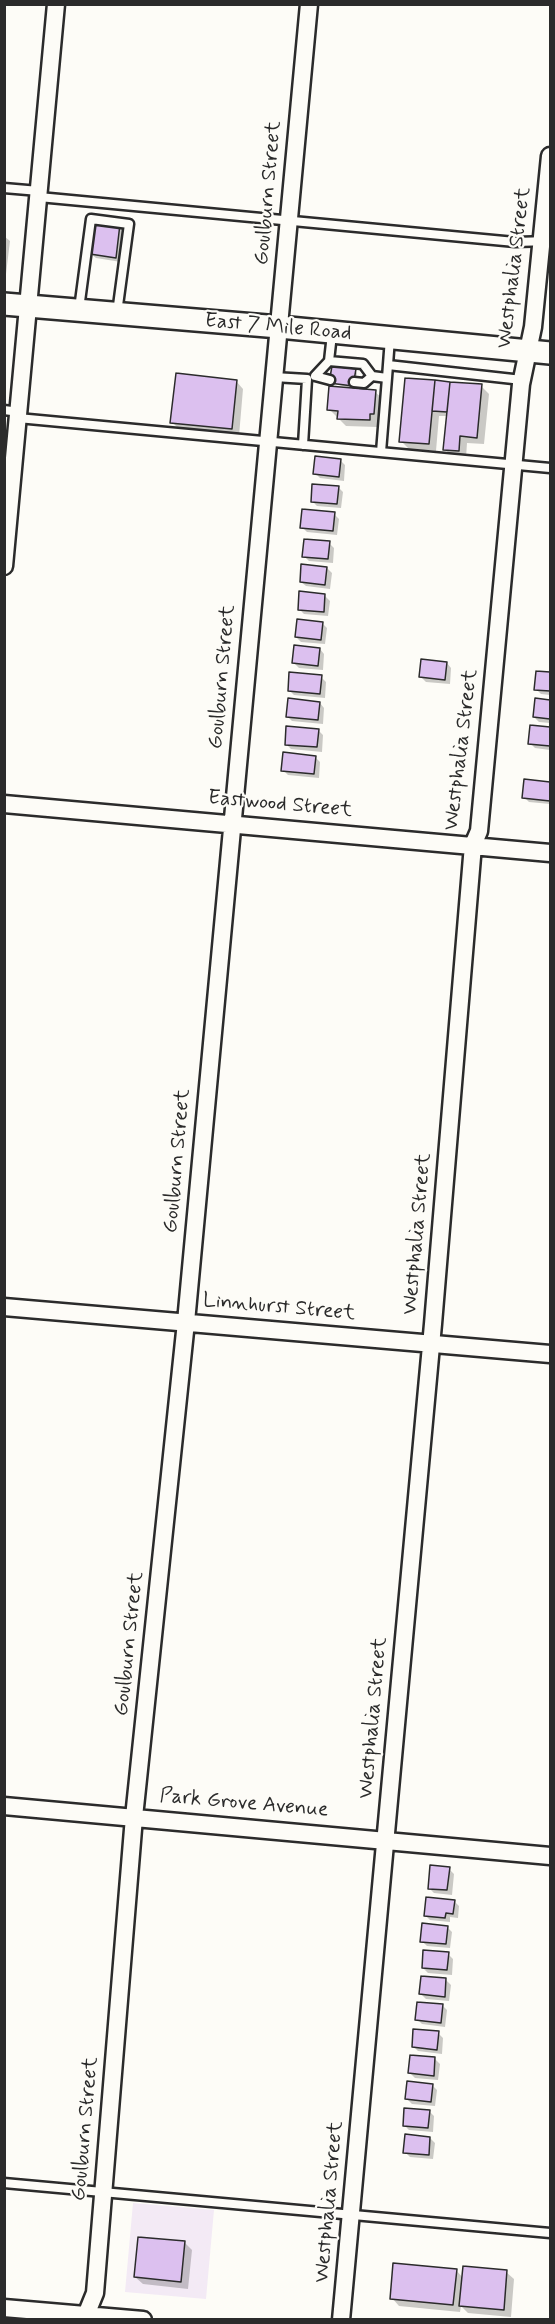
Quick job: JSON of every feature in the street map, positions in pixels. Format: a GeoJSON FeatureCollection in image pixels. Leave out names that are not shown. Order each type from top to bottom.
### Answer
{"type":"FeatureCollection","features":[{"type":"Feature","properties":{"kind":"street"},"geometry":{"type":"LineString","coordinates":[[4,566],[14,413],[29,306],[56,4]]}},
{"type":"Feature","properties":{"kind":"street","name":"Goulburn Street"},"geometry":{"type":"LineString","coordinates":[[84,2317],[95,2293],[134,1817],[186,1322],[309,4]]}},
{"type":"Feature","properties":{"kind":"street","name":"Westphalia Street"},"geometry":{"type":"LineString","coordinates":[[341,2319],[431,1343],[472,845],[479,831],[522,380],[529,351],[546,242],[550,156]]}},
{"type":"Feature","properties":{"kind":"street","name":"East 7 Mile Road"},"geometry":{"type":"LineString","coordinates":[[4,304],[550,353]]}},
{"type":"Feature","properties":{"kind":"street","name":"Eastwood Street"},"geometry":{"type":"LineString","coordinates":[[4,804],[550,853]]}},
{"type":"Feature","properties":{"kind":"street","name":"Linnhurst Street"},"geometry":{"type":"LineString","coordinates":[[4,1307],[550,1354]]}},
{"type":"Feature","properties":{"kind":"street","name":"Park Grove Avenue"},"geometry":{"type":"LineString","coordinates":[[4,1806],[550,1856]]}},
{"type":"Feature","properties":{"kind":"street"},"geometry":{"type":"LineString","coordinates":[[4,2308],[84,2317],[143,2319]]}},
{"type":"Feature","properties":{"kind":"lane"},"geometry":{"type":"LineString","coordinates":[[4,188],[39,194],[289,221],[522,243],[546,242]]}},
{"type":"Feature","properties":{"kind":"lane"},"geometry":{"type":"LineString","coordinates":[[79,311],[91,219],[129,224],[117,314]]}},
{"type":"Feature","properties":{"kind":"lane"},"geometry":{"type":"LineString","coordinates":[[303,445],[311,377],[328,361],[332,332]]}},
{"type":"Feature","properties":{"kind":"lane"},"geometry":{"type":"LineString","coordinates":[[381,452],[390,338]]}},
{"type":"Feature","properties":{"kind":"lane"},"geometry":{"type":"LineString","coordinates":[[328,361],[363,364],[372,376],[387,378]]}},
{"type":"Feature","properties":{"kind":"lane"},"geometry":{"type":"LineString","coordinates":[[388,365],[522,380]]}},
{"type":"Feature","properties":{"kind":"lane"},"geometry":{"type":"LineString","coordinates":[[354,382],[364,383],[372,376]]}},
{"type":"Feature","properties":{"kind":"lane"},"geometry":{"type":"LineString","coordinates":[[274,377],[311,377],[330,380]]}},
{"type":"Feature","properties":{"kind":"lane"},"geometry":{"type":"LineString","coordinates":[[14,413],[303,445],[550,468]]}},
{"type":"Feature","properties":{"kind":"lane"},"geometry":{"type":"LineString","coordinates":[[4,2183],[550,2233]]}},
{"type":"Feature","properties":{"kind":"shaded area"},"geometry":{"type":"Polygon","coordinates":[[[133,2203],[214,2210],[206,2299],[125,2292],[133,2203]]]}},
{"type":"Feature","properties":{"kind":"building"},"geometry":{"type":"Polygon","coordinates":[[[94,221],[120,224],[116,258],[90,254],[94,221]]]}},
{"type":"Feature","properties":{"kind":"building"},"geometry":{"type":"Polygon","coordinates":[[[332,366],[356,369],[353,386],[329,383],[332,366]]]}},
{"type":"Feature","properties":{"kind":"building"},"geometry":{"type":"Polygon","coordinates":[[[176,373],[237,380],[232,429],[170,423],[176,373]]]}},
{"type":"Feature","properties":{"kind":"building"},"geometry":{"type":"Polygon","coordinates":[[[405,378],[435,380],[429,444],[399,442],[405,378]]]}},
{"type":"Feature","properties":{"kind":"building"},"geometry":{"type":"Polygon","coordinates":[[[435,380],[450,382],[447,412],[432,411],[435,380]]]}},
{"type":"Feature","properties":{"kind":"building"},"geometry":{"type":"Polygon","coordinates":[[[450,382],[482,384],[477,438],[460,436],[459,451],[443,450],[450,382]]]}},
{"type":"Feature","properties":{"kind":"building"},"geometry":{"type":"Polygon","coordinates":[[[329,386],[376,390],[374,414],[370,414],[370,420],[337,419],[338,411],[327,410],[329,386]]]}},
{"type":"Feature","properties":{"kind":"building"},"geometry":{"type":"Polygon","coordinates":[[[315,456],[341,459],[339,477],[313,474],[315,456]]]}},
{"type":"Feature","properties":{"kind":"building"},"geometry":{"type":"Polygon","coordinates":[[[312,484],[339,486],[337,504],[311,502],[312,484]]]}},
{"type":"Feature","properties":{"kind":"building"},"geometry":{"type":"Polygon","coordinates":[[[302,509],[335,512],[333,531],[300,528],[302,509]]]}},
{"type":"Feature","properties":{"kind":"building"},"geometry":{"type":"Polygon","coordinates":[[[304,539],[330,541],[328,559],[302,557],[304,539]]]}},
{"type":"Feature","properties":{"kind":"building"},"geometry":{"type":"Polygon","coordinates":[[[301,564],[327,567],[325,585],[300,582],[301,564]]]}},
{"type":"Feature","properties":{"kind":"building"},"geometry":{"type":"Polygon","coordinates":[[[299,591],[325,594],[324,612],[298,610],[299,591]]]}},
{"type":"Feature","properties":{"kind":"building"},"geometry":{"type":"Polygon","coordinates":[[[297,619],[323,622],[321,640],[295,637],[297,619]]]}},
{"type":"Feature","properties":{"kind":"building"},"geometry":{"type":"Polygon","coordinates":[[[294,645],[320,648],[318,666],[292,663],[294,645]]]}},
{"type":"Feature","properties":{"kind":"building"},"geometry":{"type":"Polygon","coordinates":[[[421,659],[447,662],[445,680],[419,677],[421,659]]]}},
{"type":"Feature","properties":{"kind":"building"},"geometry":{"type":"Polygon","coordinates":[[[536,671],[550,672],[550,691],[534,690],[536,671]]]}},
{"type":"Feature","properties":{"kind":"building"},"geometry":{"type":"Polygon","coordinates":[[[289,672],[322,675],[320,694],[288,691],[289,672]]]}},
{"type":"Feature","properties":{"kind":"building"},"geometry":{"type":"Polygon","coordinates":[[[288,698],[320,702],[318,720],[286,717],[288,698]]]}},
{"type":"Feature","properties":{"kind":"building"},"geometry":{"type":"Polygon","coordinates":[[[535,698],[550,700],[550,719],[533,717],[535,698]]]}},
{"type":"Feature","properties":{"kind":"building"},"geometry":{"type":"Polygon","coordinates":[[[530,725],[550,727],[550,746],[528,744],[530,725]]]}},
{"type":"Feature","properties":{"kind":"building"},"geometry":{"type":"Polygon","coordinates":[[[286,726],[319,729],[317,747],[285,745],[286,726]]]}},
{"type":"Feature","properties":{"kind":"building"},"geometry":{"type":"Polygon","coordinates":[[[283,752],[316,756],[314,774],[281,771],[283,752]]]}},
{"type":"Feature","properties":{"kind":"building"},"geometry":{"type":"Polygon","coordinates":[[[524,779],[550,782],[550,801],[522,798],[524,779]]]}},
{"type":"Feature","properties":{"kind":"building"},"geometry":{"type":"Polygon","coordinates":[[[430,1865],[450,1867],[447,1890],[428,1889],[430,1865]]]}},
{"type":"Feature","properties":{"kind":"building"},"geometry":{"type":"Polygon","coordinates":[[[426,1897],[455,1900],[453,1914],[446,1913],[445,1918],[424,1916],[426,1897]]]}},
{"type":"Feature","properties":{"kind":"building"},"geometry":{"type":"Polygon","coordinates":[[[422,1923],[448,1926],[446,1944],[420,1942],[422,1923]]]}},
{"type":"Feature","properties":{"kind":"building"},"geometry":{"type":"Polygon","coordinates":[[[423,1950],[449,1952],[447,1970],[422,1968],[423,1950]]]}},
{"type":"Feature","properties":{"kind":"building"},"geometry":{"type":"Polygon","coordinates":[[[421,1976],[446,1978],[445,1997],[419,1994],[421,1976]]]}},
{"type":"Feature","properties":{"kind":"building"},"geometry":{"type":"Polygon","coordinates":[[[417,2002],[443,2004],[441,2023],[415,2020],[417,2002]]]}},
{"type":"Feature","properties":{"kind":"building"},"geometry":{"type":"Polygon","coordinates":[[[413,2029],[439,2031],[437,2050],[412,2047],[413,2029]]]}},
{"type":"Feature","properties":{"kind":"building"},"geometry":{"type":"Polygon","coordinates":[[[410,2055],[435,2057],[434,2076],[408,2073],[410,2055]]]}},
{"type":"Feature","properties":{"kind":"building"},"geometry":{"type":"Polygon","coordinates":[[[407,2081],[433,2084],[431,2102],[405,2099],[407,2081]]]}},
{"type":"Feature","properties":{"kind":"building"},"geometry":{"type":"Polygon","coordinates":[[[404,2108],[430,2110],[428,2128],[403,2126],[404,2108]]]}},
{"type":"Feature","properties":{"kind":"building"},"geometry":{"type":"Polygon","coordinates":[[[405,2134],[430,2137],[429,2155],[403,2153],[405,2134]]]}},
{"type":"Feature","properties":{"kind":"building"},"geometry":{"type":"Polygon","coordinates":[[[138,2237],[185,2241],[181,2282],[134,2277],[138,2237]]]}},
{"type":"Feature","properties":{"kind":"building"},"geometry":{"type":"Polygon","coordinates":[[[393,2263],[457,2269],[453,2305],[390,2299],[393,2263]]]}},
{"type":"Feature","properties":{"kind":"building"},"geometry":{"type":"Polygon","coordinates":[[[463,2266],[507,2270],[504,2310],[459,2306],[463,2266]]]}}]}
